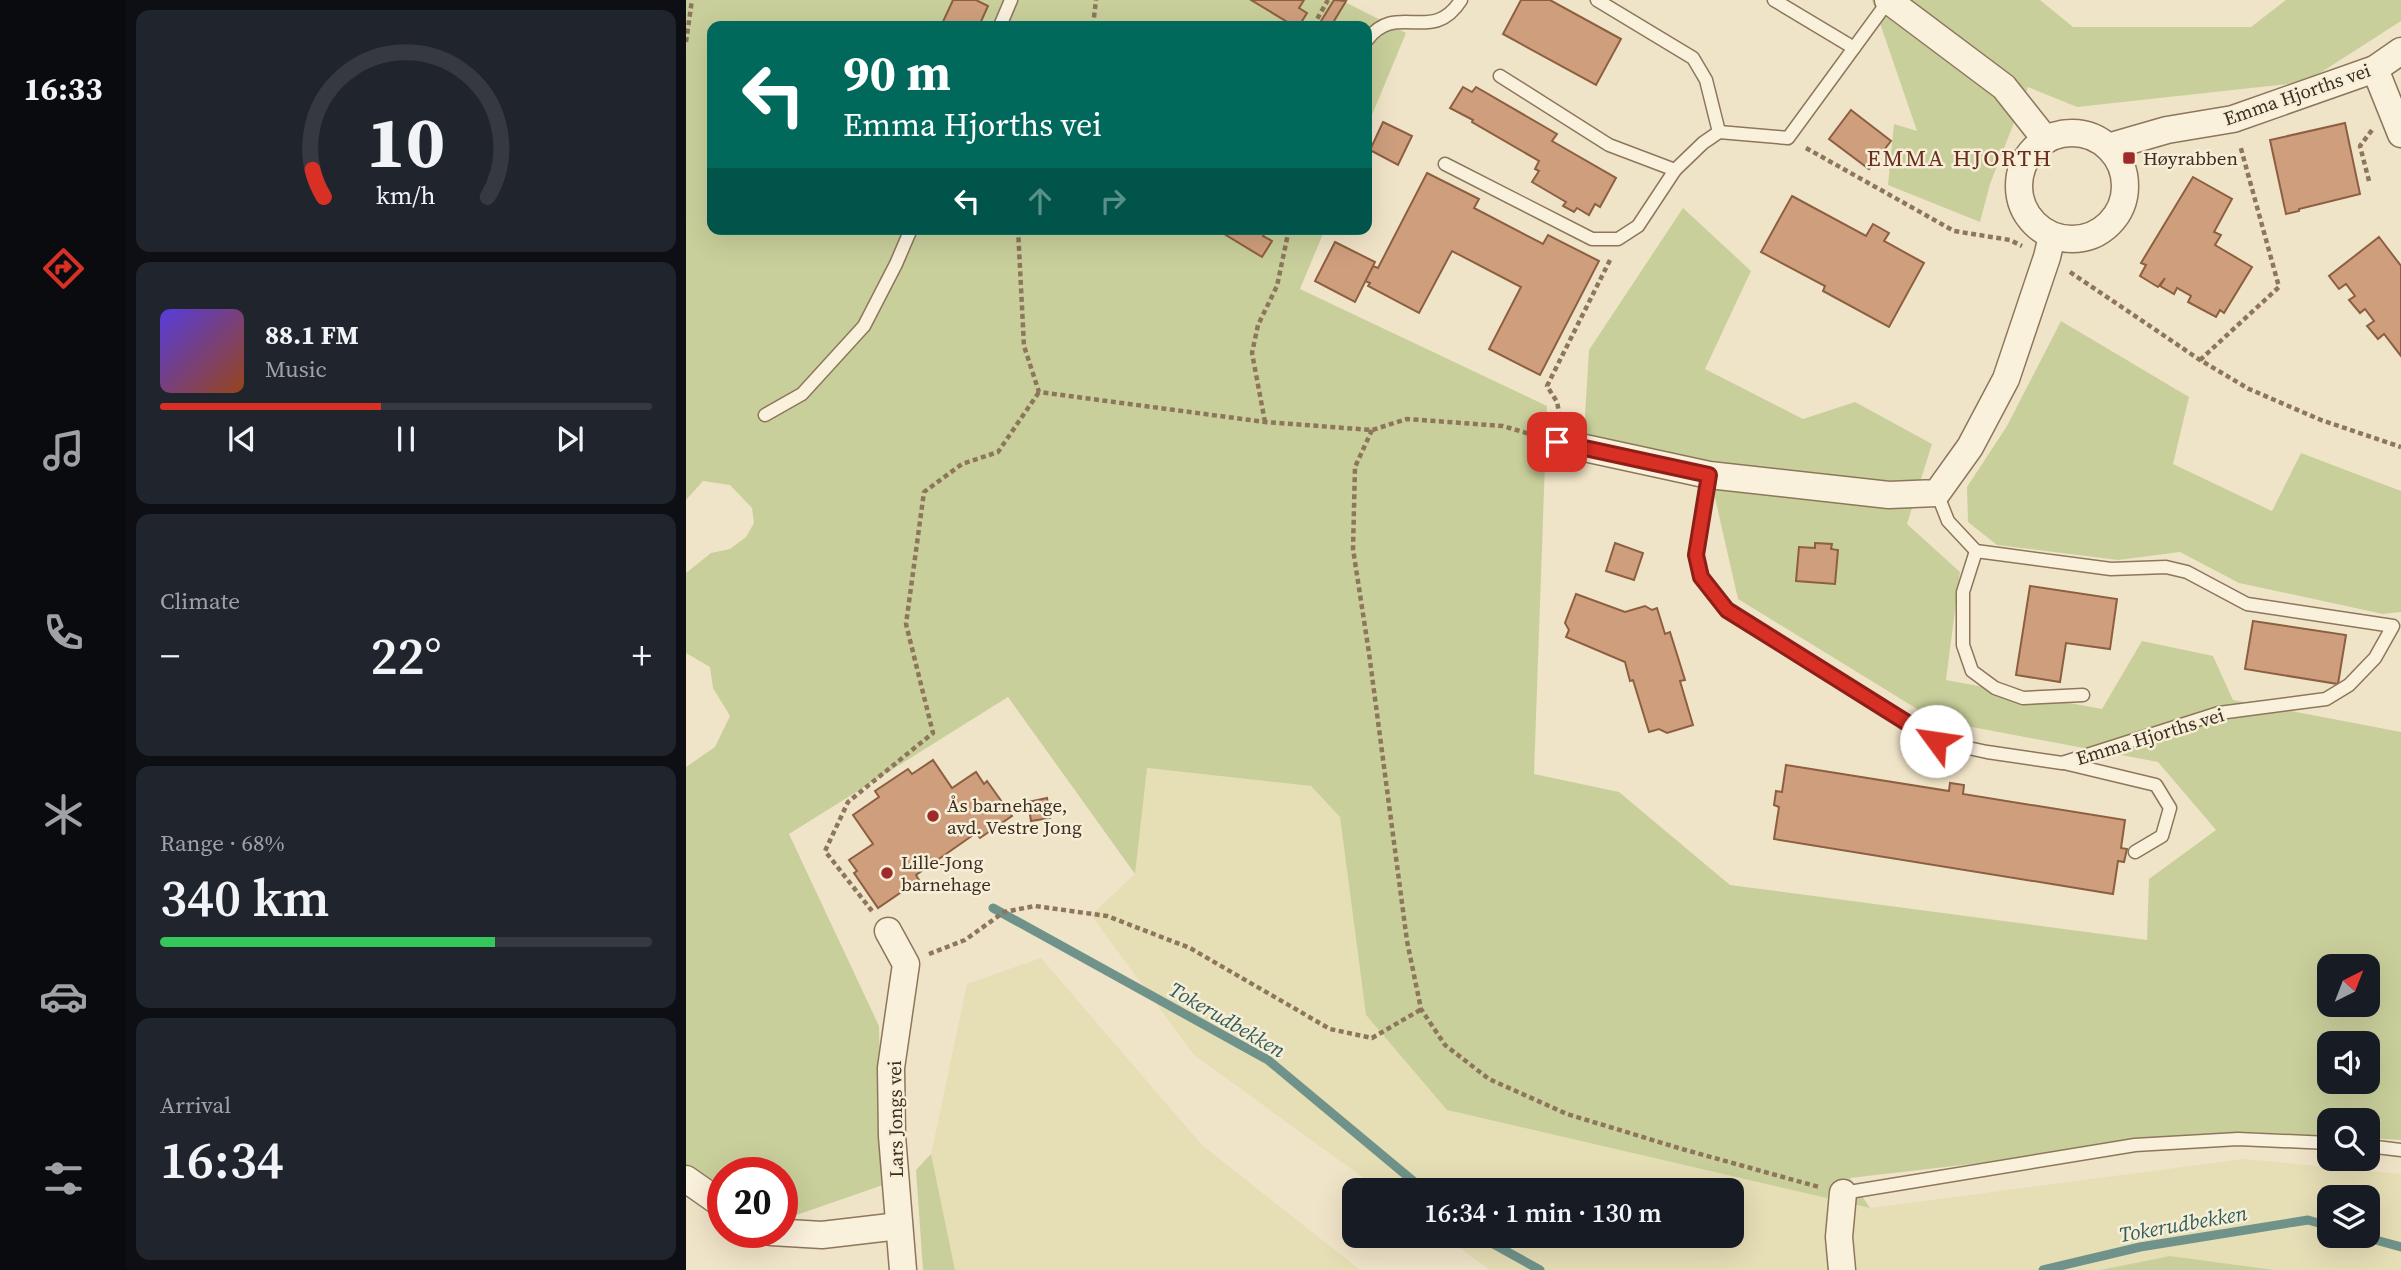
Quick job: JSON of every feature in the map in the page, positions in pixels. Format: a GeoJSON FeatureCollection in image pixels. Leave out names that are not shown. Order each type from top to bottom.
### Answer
{"type":"FeatureCollection","features":[{"type":"Feature","properties":{"kind":"street"},"geometry":{"type":"LineString","coordinates":[[1889,0],[2004,88],[2046,140]]}},
{"type":"Feature","properties":{"kind":"street","name":"Emma Hjorths vei"},"geometry":{"type":"LineString","coordinates":[[2108,147],[2166,130],[2234,119],[2375,69],[2401,51]]}},
{"type":"Feature","properties":{"kind":"street"},"geometry":{"type":"LineString","coordinates":[[2375,69],[2389,129]]}},
{"type":"Feature","properties":{"kind":"street"},"geometry":{"type":"LineString","coordinates":[[2075,133],[2093,137],[2108,147],[2119,162],[2124,179],[2123,197],[2116,214],[2104,228],[2088,236],[2050,246],[2020,200],[2018,184],[2021,168],[2029,154],[2057,135],[2075,133]]}},
{"type":"Feature","properties":{"kind":"street"},"geometry":{"type":"LineString","coordinates":[[1557,442],[1709,475],[1889,495],[1937,493],[1970,447],[2006,379],[2050,246]]}},
{"type":"Feature","properties":{"kind":"street"},"geometry":{"type":"LineString","coordinates":[[888,931],[906,964]]}},
{"type":"Feature","properties":{"kind":"street","name":"Lars Jongs vei"},"geometry":{"type":"LineString","coordinates":[[903,1270],[892,1136],[891,1068],[906,964]]}},
{"type":"Feature","properties":{"kind":"street"},"geometry":{"type":"LineString","coordinates":[[686,1180],[707,1194]]}},
{"type":"Feature","properties":{"kind":"street"},"geometry":{"type":"LineString","coordinates":[[1842,1270],[1839,1237],[1843,1193]]}},
{"type":"Feature","properties":{"kind":"street"},"geometry":{"type":"LineString","coordinates":[[798,1234],[822,1235],[900,1226]]}},
{"type":"Feature","properties":{"kind":"lane"},"geometry":{"type":"LineString","coordinates":[[1001,21],[1011,0]]}},
{"type":"Feature","properties":{"kind":"lane"},"geometry":{"type":"LineString","coordinates":[[1372,31],[1386,19],[1400,16],[1428,21],[1444,16],[1461,0]]}},
{"type":"Feature","properties":{"kind":"lane"},"geometry":{"type":"LineString","coordinates":[[1597,0],[1693,58],[1706,80],[1719,132]]}},
{"type":"Feature","properties":{"kind":"lane"},"geometry":{"type":"LineString","coordinates":[[1773,0],[1854,48]]}},
{"type":"Feature","properties":{"kind":"lane"},"geometry":{"type":"LineString","coordinates":[[1445,164],[1592,239],[1618,239],[1638,226],[1675,170],[1703,143],[1719,132],[1788,138],[1889,0]]}},
{"type":"Feature","properties":{"kind":"lane"},"geometry":{"type":"LineString","coordinates":[[1500,76],[1609,145],[1675,170]]}},
{"type":"Feature","properties":{"kind":"lane"},"geometry":{"type":"LineString","coordinates":[[765,415],[802,394],[864,326],[908,235]]}},
{"type":"Feature","properties":{"kind":"lane","name":"Emma Hjorths vei"},"geometry":{"type":"LineString","coordinates":[[1709,475],[1696,555],[1701,577],[1727,610],[1936,741],[2062,763],[2219,713],[2326,699],[2349,685],[2375,658],[2393,626],[2248,604],[2187,572],[2166,567],[2111,569],[1976,551]]}},
{"type":"Feature","properties":{"kind":"lane"},"geometry":{"type":"LineString","coordinates":[[1937,493],[1948,521],[1976,551],[1963,592],[1963,645],[1972,671],[1995,688],[2023,698],[2083,695]]}},
{"type":"Feature","properties":{"kind":"lane"},"geometry":{"type":"LineString","coordinates":[[2062,763],[2156,785],[2170,808],[2162,836],[2135,852]]}},
{"type":"Feature","properties":{"kind":"lane"},"geometry":{"type":"LineString","coordinates":[[1843,1193],[2134,1145],[2238,1139],[2317,1142]]}},
{"type":"Feature","properties":{"kind":"lane"},"geometry":{"type":"LineString","coordinates":[[2380,1147],[2401,1150]]}},
{"type":"Feature","properties":{"kind":"path"},"geometry":{"type":"LineString","coordinates":[[686,42],[692,0]]}},
{"type":"Feature","properties":{"kind":"path"},"geometry":{"type":"LineString","coordinates":[[1094,21],[1096,0]]}},
{"type":"Feature","properties":{"kind":"path"},"geometry":{"type":"LineString","coordinates":[[1316,21],[1328,0]]}},
{"type":"Feature","properties":{"kind":"path"},"geometry":{"type":"LineString","coordinates":[[2369,181],[2360,146],[2389,129]]}},
{"type":"Feature","properties":{"kind":"path"},"geometry":{"type":"LineString","coordinates":[[1788,138],[1954,231],[2050,246],[2200,360],[2249,389],[2321,420],[2401,447]]}},
{"type":"Feature","properties":{"kind":"path"},"geometry":{"type":"LineString","coordinates":[[2200,360],[2279,287],[2241,145]]}},
{"type":"Feature","properties":{"kind":"path"},"geometry":{"type":"LineString","coordinates":[[1018,235],[1024,346],[1039,392]]}},
{"type":"Feature","properties":{"kind":"path"},"geometry":{"type":"LineString","coordinates":[[1265,422],[1252,353],[1258,325],[1277,286],[1288,235]]}},
{"type":"Feature","properties":{"kind":"path"},"geometry":{"type":"LineString","coordinates":[[1039,392],[1265,422],[1372,430],[1407,419],[1503,426],[1557,442],[1560,416],[1557,402],[1547,386],[1605,273],[1618,239]]}},
{"type":"Feature","properties":{"kind":"path"},"geometry":{"type":"LineString","coordinates":[[888,931],[825,851],[848,802],[933,733],[906,624],[924,492],[962,464],[998,452],[1039,392]]}},
{"type":"Feature","properties":{"kind":"path"},"geometry":{"type":"LineString","coordinates":[[1372,430],[1354,467],[1353,549],[1406,941],[1421,1009],[1445,1045],[1489,1079],[1567,1114],[1843,1193]]}},
{"type":"Feature","properties":{"kind":"path"},"geometry":{"type":"LineString","coordinates":[[906,964],[965,940],[1004,912],[1035,905],[1107,916],[1190,948],[1329,1028],[1372,1038],[1421,1009]]}},
{"type":"Feature","properties":{"kind":"shaded area"},"geometry":{"type":"Polygon","coordinates":[[[1146,768],[1311,786],[1340,817],[1366,1015],[1447,1110],[1741,1178],[1363,1178],[1194,1055],[1091,915],[1135,874],[1146,768]]]}},
{"type":"Feature","properties":{"kind":"shaded area"},"geometry":{"type":"Polygon","coordinates":[[[1041,958],[1202,1145],[1360,1270],[955,1270],[931,1155],[967,984],[1041,958]]]}},
{"type":"Feature","properties":{"kind":"shaded area"},"geometry":{"type":"Polygon","coordinates":[[[2244,1159],[2317,1166],[2317,1171],[2401,1174],[2401,1270],[2275,1270],[2170,1256],[2100,1270],[1490,1270],[1460,1248],[1744,1248],[1744,1179],[1870,1208],[2244,1159]]]}},
{"type":"Feature","properties":{"kind":"green space"},"geometry":{"type":"Polygon","coordinates":[[[686,0],[1341,0],[1406,33],[1372,115],[1372,21],[707,21],[707,235],[1322,235],[1300,289],[1547,406],[1534,774],[1619,792],[1730,885],[2147,940],[2149,879],[2216,830],[2158,762],[1935,720],[1738,599],[1708,467],[1584,433],[1589,350],[1683,208],[1751,271],[1705,369],[1803,419],[1855,402],[1932,444],[1907,524],[1960,572],[1946,680],[2102,709],[2142,641],[2213,656],[2233,700],[2401,732],[2401,1140],[2380,1139],[2380,1108],[2317,1108],[2317,1135],[2248,1132],[1850,1178],[1870,1208],[1447,1110],[1366,1015],[1340,817],[1311,786],[1147,768],[1135,874],[1008,697],[789,834],[879,1026],[883,1185],[798,1214],[798,1157],[707,1157],[707,1193],[686,1181],[686,767],[715,747],[730,716],[713,688],[710,667],[686,653],[686,573],[711,553],[730,549],[746,537],[754,523],[752,508],[730,485],[703,481],[686,500],[686,0]]]}},
{"type":"Feature","properties":{"kind":"green space"},"geometry":{"type":"Polygon","coordinates":[[[1872,0],[2040,0],[2073,27],[2251,27],[2286,0],[2401,0],[2401,21],[2306,82],[2077,107],[2028,87],[1990,184],[1980,222],[1888,185],[1894,124],[1917,131],[1872,0]]]}},
{"type":"Feature","properties":{"kind":"green space"},"geometry":{"type":"Polygon","coordinates":[[[2061,321],[2189,397],[2173,464],[2272,511],[2301,453],[2401,491],[2401,612],[2383,614],[2239,583],[2180,552],[2118,560],[1997,545],[1968,522],[1967,487],[2007,426],[2061,321]]]}},
{"type":"Feature","properties":{"kind":"green space"},"geometry":{"type":"Polygon","coordinates":[[[931,1154],[955,1270],[923,1270],[916,1170],[931,1154]]]}},
{"type":"Feature","properties":{"kind":"green space"},"geometry":{"type":"Polygon","coordinates":[[[2170,1256],[2275,1270],[2100,1270],[2170,1256]]]}},
{"type":"Feature","properties":{"kind":"building"},"geometry":{"type":"Polygon","coordinates":[[[953,0],[976,0],[988,6],[981,21],[943,21],[953,0]]]}},
{"type":"Feature","properties":{"kind":"building"},"geometry":{"type":"Polygon","coordinates":[[[1251,0],[1304,0],[1299,8],[1307,13],[1302,21],[1286,21],[1251,0]]]}},
{"type":"Feature","properties":{"kind":"building"},"geometry":{"type":"Polygon","coordinates":[[[1334,0],[1346,1],[1334,21],[1321,21],[1334,0]]]}},
{"type":"Feature","properties":{"kind":"building"},"geometry":{"type":"Polygon","coordinates":[[[1521,0],[1550,0],[1621,39],[1596,85],[1503,34],[1521,0]]]}},
{"type":"Feature","properties":{"kind":"building"},"geometry":{"type":"Polygon","coordinates":[[[1463,87],[1472,92],[1476,87],[1557,134],[1552,141],[1616,178],[1600,207],[1595,204],[1589,215],[1577,208],[1574,212],[1563,206],[1566,202],[1532,182],[1539,171],[1535,169],[1539,161],[1450,108],[1463,87]]]}},
{"type":"Feature","properties":{"kind":"building"},"geometry":{"type":"Polygon","coordinates":[[[1851,110],[1891,141],[1869,169],[1829,139],[1851,110]]]}},
{"type":"Feature","properties":{"kind":"building"},"geometry":{"type":"Polygon","coordinates":[[[1383,122],[1412,136],[1398,165],[1372,151],[1383,122]]]}},
{"type":"Feature","properties":{"kind":"building"},"geometry":{"type":"Polygon","coordinates":[[[2345,123],[2360,194],[2286,214],[2270,140],[2345,123]]]}},
{"type":"Feature","properties":{"kind":"building"},"geometry":{"type":"Polygon","coordinates":[[[1427,173],[1479,199],[1474,208],[1543,244],[1548,235],[1599,261],[1540,375],[1489,349],[1521,287],[1452,251],[1419,313],[1368,286],[1370,283],[1365,281],[1373,266],[1378,268],[1427,173]]]}},
{"type":"Feature","properties":{"kind":"building"},"geometry":{"type":"Polygon","coordinates":[[[2193,177],[2232,199],[2214,232],[2221,235],[2215,245],[2252,267],[2224,313],[2220,310],[2216,317],[2188,302],[2191,296],[2177,288],[2174,294],[2160,286],[2165,278],[2158,287],[2140,276],[2146,265],[2141,263],[2193,177]]]}},
{"type":"Feature","properties":{"kind":"building"},"geometry":{"type":"Polygon","coordinates":[[[1792,196],[1866,236],[1873,224],[1889,233],[1884,241],[1924,263],[1889,327],[1823,291],[1825,286],[1761,252],[1792,196]]]}},
{"type":"Feature","properties":{"kind":"building"},"geometry":{"type":"Polygon","coordinates":[[[1226,235],[1264,235],[1272,241],[1262,257],[1226,235]]]}},
{"type":"Feature","properties":{"kind":"building"},"geometry":{"type":"Polygon","coordinates":[[[2379,237],[2401,266],[2401,356],[2384,334],[2378,339],[2367,326],[2374,321],[2365,309],[2360,313],[2349,300],[2355,296],[2346,284],[2339,289],[2329,276],[2379,237]]]}},
{"type":"Feature","properties":{"kind":"building"},"geometry":{"type":"Polygon","coordinates":[[[1335,242],[1375,262],[1355,302],[1315,281],[1335,242]]]}},
{"type":"Feature","properties":{"kind":"building"},"geometry":{"type":"Polygon","coordinates":[[[1615,543],[1643,553],[1634,580],[1606,571],[1615,543]]]}},
{"type":"Feature","properties":{"kind":"building"},"geometry":{"type":"Polygon","coordinates":[[[1815,543],[1832,544],[1831,549],[1838,550],[1835,584],[1796,581],[1799,547],[1815,548],[1815,543]]]}},
{"type":"Feature","properties":{"kind":"building"},"geometry":{"type":"Polygon","coordinates":[[[2030,586],[2117,599],[2110,649],[2066,643],[2060,682],[2016,675],[2030,586]]]}},
{"type":"Feature","properties":{"kind":"building"},"geometry":{"type":"Polygon","coordinates":[[[1576,594],[1625,612],[1645,606],[1652,610],[1657,608],[1665,634],[1670,632],[1685,680],[1680,681],[1693,725],[1667,733],[1659,729],[1649,732],[1625,662],[1566,637],[1569,630],[1565,623],[1576,594]]]}},
{"type":"Feature","properties":{"kind":"building"},"geometry":{"type":"Polygon","coordinates":[[[2253,621],[2346,635],[2338,684],[2245,669],[2253,621]]]}},
{"type":"Feature","properties":{"kind":"building"},"geometry":{"type":"Polygon","coordinates":[[[933,760],[952,788],[976,772],[984,784],[987,781],[1012,816],[980,838],[976,833],[916,875],[919,880],[878,908],[854,873],[857,871],[849,860],[873,844],[853,815],[879,797],[875,791],[908,769],[912,774],[933,760]]]}},
{"type":"Feature","properties":{"kind":"building"},"geometry":{"type":"Polygon","coordinates":[[[1786,765],[1949,791],[1950,783],[1964,785],[1963,794],[2125,820],[2121,848],[2127,849],[2124,862],[2118,861],[2113,894],[1774,839],[1779,807],[1774,805],[1776,791],[1782,792],[1786,765]]]}},
{"type":"Feature","properties":{"kind":"building"},"geometry":{"type":"Polygon","coordinates":[[[1047,798],[1050,818],[1031,821],[1028,802],[1047,798]]]}},
{"type":"Feature","properties":{"kind":"waterway","name":"Tokerudbekken"},"geometry":{"type":"LineString","coordinates":[[993,908],[1268,1060],[1410,1178]]}},
{"type":"Feature","properties":{"kind":"waterway","name":"Tokerudbekken"},"geometry":{"type":"LineString","coordinates":[[2043,1270],[2140,1247],[2308,1220],[2317,1223]]}},
{"type":"Feature","properties":{"kind":"waterway","name":"Tokerudbekken"},"geometry":{"type":"LineString","coordinates":[[2380,1241],[2401,1247]]}},
{"type":"Feature","properties":{"kind":"waterway","name":"Tokerudbekken"},"geometry":{"type":"LineString","coordinates":[[1501,1248],[1540,1270]]}},
{"type":"Feature","properties":{"kind":"place","name":"Høyrabben"},"geometry":{"type":"Point","coordinates":[2129,158]}},
{"type":"Feature","properties":{"kind":"place","name":"Ås barnehage, avd. Vestre Jong"},"geometry":{"type":"Point","coordinates":[933,816]}},
{"type":"Feature","properties":{"kind":"place","name":"Lille-Jong barnehage"},"geometry":{"type":"Point","coordinates":[887,873]}},
{"type":"Feature","properties":{"kind":"district","name":"EMMA HJORTH"},"geometry":{"type":"Point","coordinates":[1960,158]}},
{"type":"Feature","properties":{"kind":"route"},"geometry":{"type":"LineString","coordinates":[[1557,442],[1709,475],[1696,555],[1701,577],[1727,610],[1936,741]]}}]}
